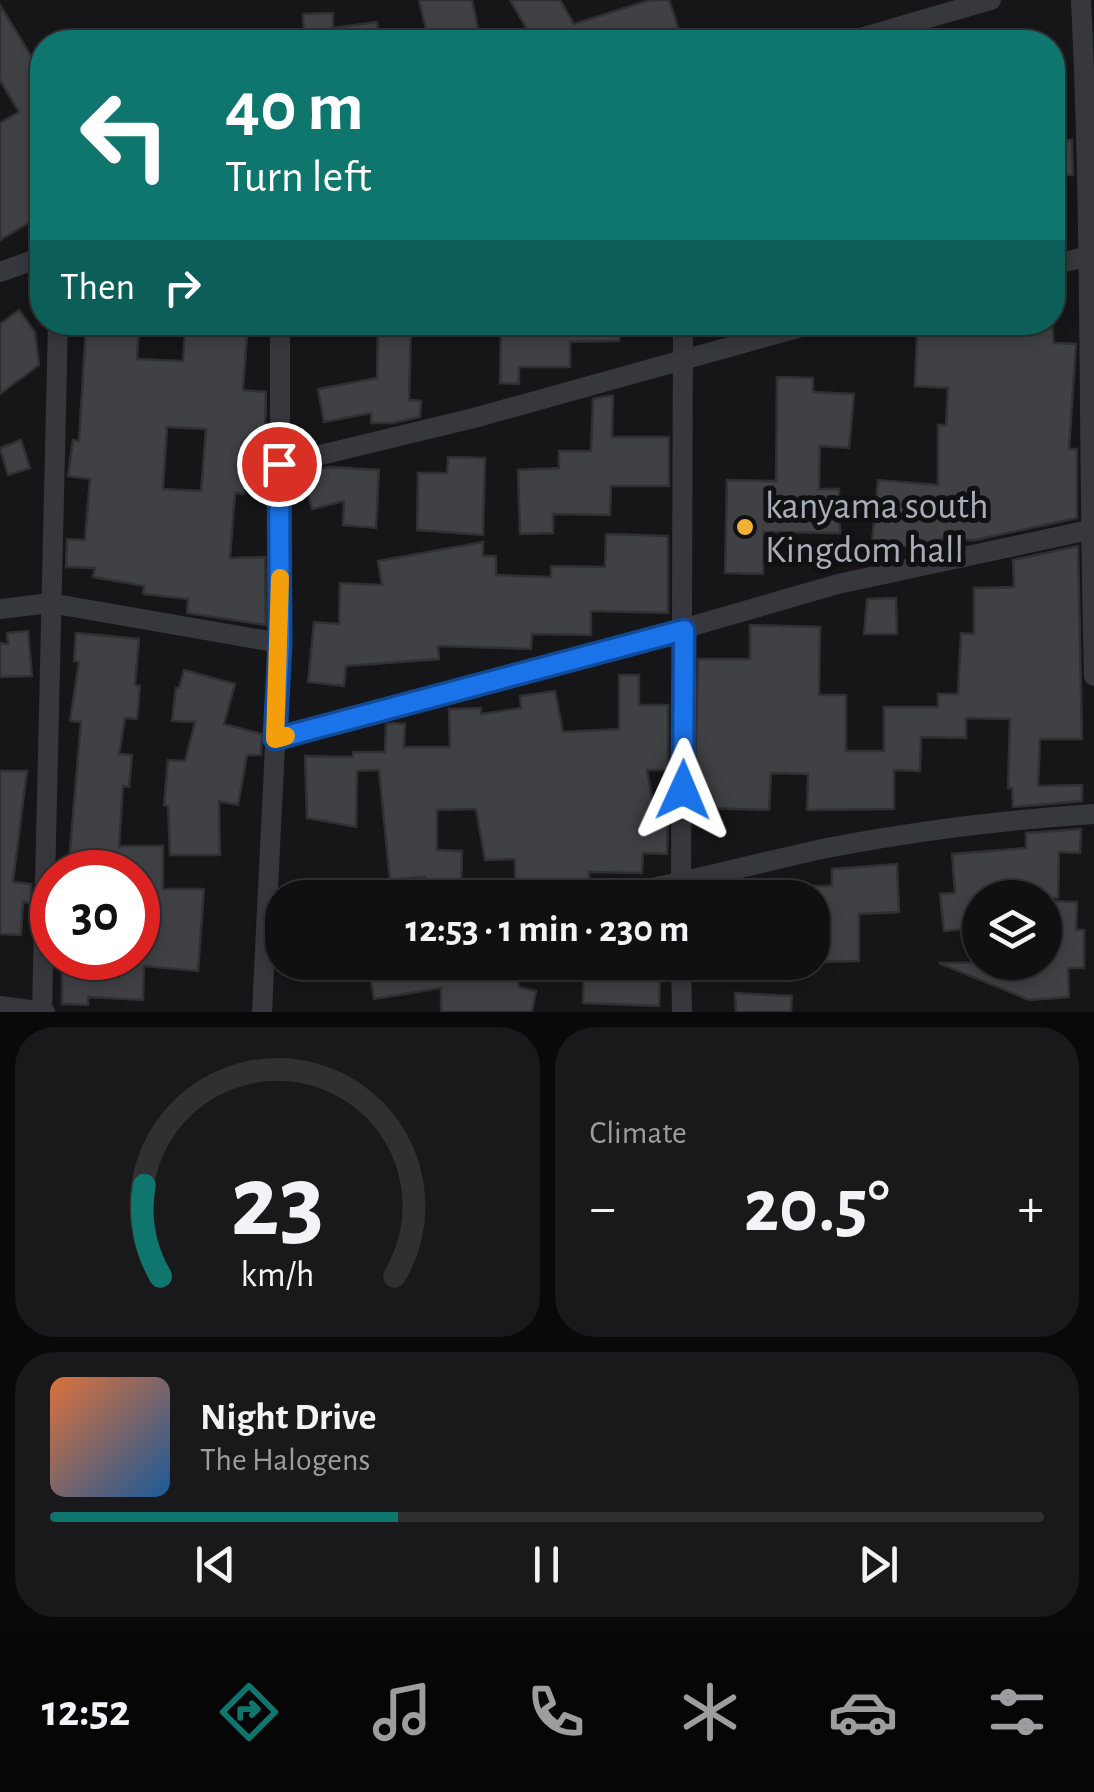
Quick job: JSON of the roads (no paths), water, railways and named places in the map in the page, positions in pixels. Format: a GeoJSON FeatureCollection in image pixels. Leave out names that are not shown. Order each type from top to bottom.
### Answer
{"type":"FeatureCollection","features":[{"type":"Feature","properties":{"kind":"street"},"geometry":{"type":"LineString","coordinates":[[888,30],[992,0]]}},
{"type":"Feature","properties":{"kind":"street"},"geometry":{"type":"LineString","coordinates":[[1081,0],[1090,256],[1094,676]]}},
{"type":"Feature","properties":{"kind":"street"},"geometry":{"type":"LineString","coordinates":[[1065,262],[1090,256]]}},
{"type":"Feature","properties":{"kind":"street"},"geometry":{"type":"LineString","coordinates":[[0,272],[30,261]]}},
{"type":"Feature","properties":{"kind":"street"},"geometry":{"type":"LineString","coordinates":[[0,1006],[43,1012],[58,335]]}},
{"type":"Feature","properties":{"kind":"street"},"geometry":{"type":"LineString","coordinates":[[262,1012],[280,643],[280,335]]}},
{"type":"Feature","properties":{"kind":"street"},"geometry":{"type":"LineString","coordinates":[[681,880],[683,335]]}},
{"type":"Feature","properties":{"kind":"street"},"geometry":{"type":"LineString","coordinates":[[279,464],[474,418],[774,335]]}},
{"type":"Feature","properties":{"kind":"street"},"geometry":{"type":"LineString","coordinates":[[275,739],[1091,518]]}},
{"type":"Feature","properties":{"kind":"street"},"geometry":{"type":"LineString","coordinates":[[0,609],[50,604],[280,643]]}},
{"type":"Feature","properties":{"kind":"street"},"geometry":{"type":"LineString","coordinates":[[719,880],[828,848],[928,830],[1094,814]]}},
{"type":"Feature","properties":{"kind":"street"},"geometry":{"type":"LineString","coordinates":[[682,980],[682,1012]]}},
{"type":"Feature","properties":{"kind":"place","name":"kanyama south Kingdom hall"},"geometry":{"type":"Point","coordinates":[745,527]}}]}
